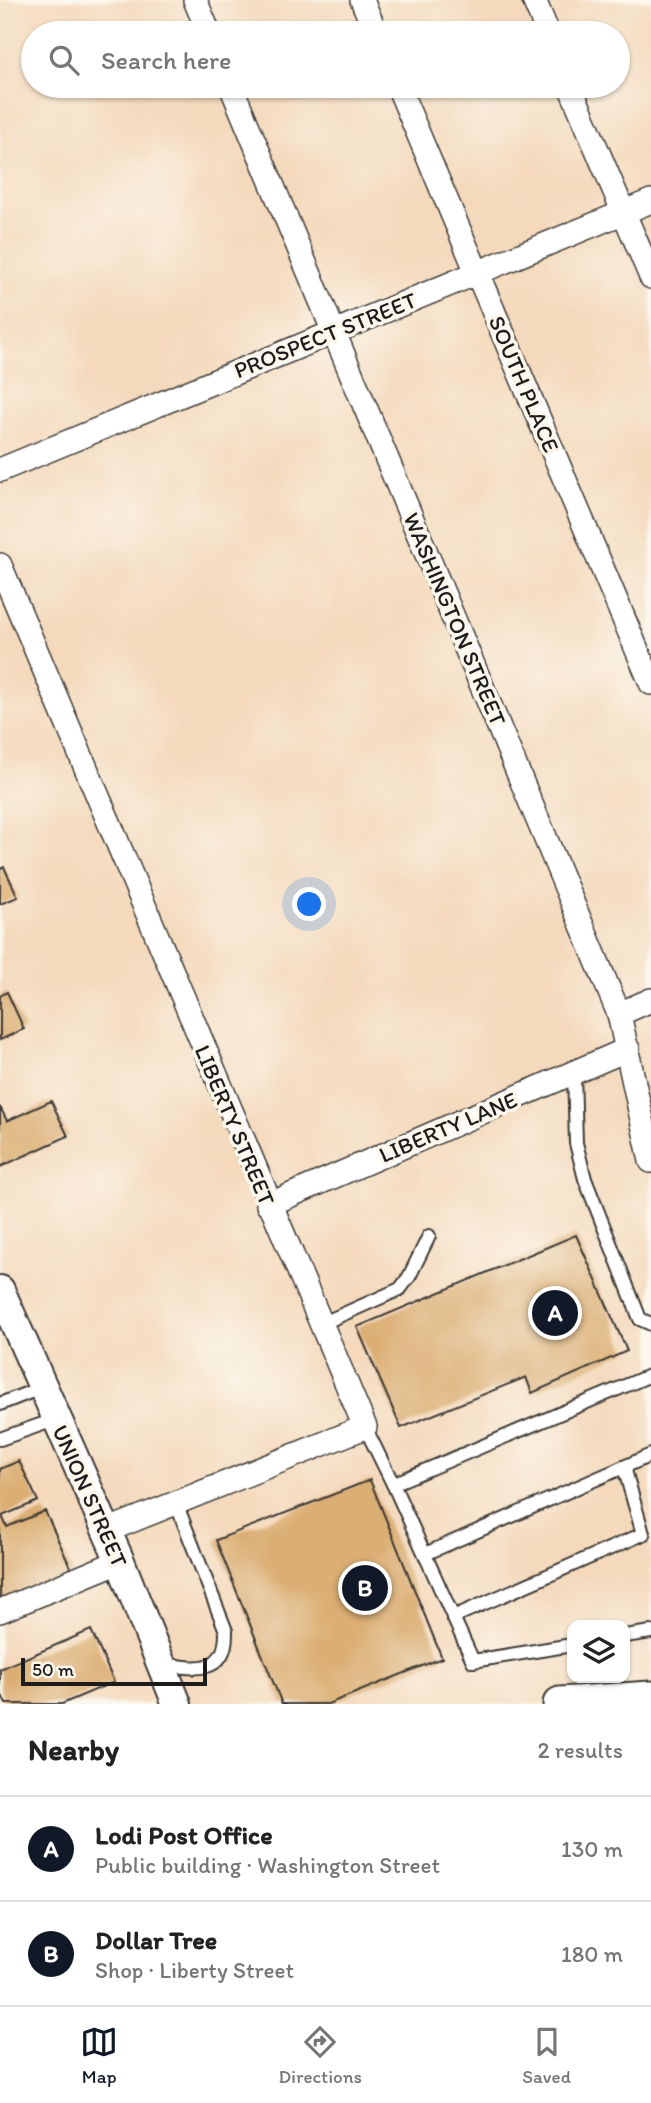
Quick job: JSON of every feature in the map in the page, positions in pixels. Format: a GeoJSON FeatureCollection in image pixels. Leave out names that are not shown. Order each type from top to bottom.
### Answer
{"type":"FeatureCollection","features":[{"type":"Feature","properties":{"kind":"main road"},"geometry":{"type":"LineString","coordinates":[[560,1704],[651,1698]]}},
{"type":"Feature","properties":{"kind":"street"},"geometry":{"type":"LineString","coordinates":[[195,0],[204,21]]}},
{"type":"Feature","properties":{"kind":"street"},"geometry":{"type":"LineString","coordinates":[[362,0],[371,21]]}},
{"type":"Feature","properties":{"kind":"street"},"geometry":{"type":"LineString","coordinates":[[534,0],[543,21]]}},
{"type":"Feature","properties":{"kind":"street","name":"WASHINGTON STREET"},"geometry":{"type":"LineString","coordinates":[[236,98],[619,1014],[651,1161]]}},
{"type":"Feature","properties":{"kind":"street","name":"SOUTH PLACE"},"geometry":{"type":"LineString","coordinates":[[403,98],[651,683]]}},
{"type":"Feature","properties":{"kind":"street"},"geometry":{"type":"LineString","coordinates":[[575,98],[651,278]]}},
{"type":"Feature","properties":{"kind":"street","name":"PROSPECT STREET"},"geometry":{"type":"LineString","coordinates":[[0,470],[651,201]]}},
{"type":"Feature","properties":{"kind":"street","name":"LIBERTY STREET"},"geometry":{"type":"LineString","coordinates":[[0,565],[268,1205],[365,1427]]}},
{"type":"Feature","properties":{"kind":"street"},"geometry":{"type":"LineString","coordinates":[[619,1014],[651,1000]]}},
{"type":"Feature","properties":{"kind":"street","name":"LIBERTY LANE"},"geometry":{"type":"LineString","coordinates":[[268,1205],[628,1049]]}},
{"type":"Feature","properties":{"kind":"street","name":"UNION STREET"},"geometry":{"type":"LineString","coordinates":[[2,1300],[120,1561],[177,1704]]}},
{"type":"Feature","properties":{"kind":"street"},"geometry":{"type":"LineString","coordinates":[[106,1531],[365,1427]]}},
{"type":"Feature","properties":{"kind":"street"},"geometry":{"type":"LineString","coordinates":[[0,1611],[120,1561]]}},
{"type":"Feature","properties":{"kind":"lane"},"geometry":{"type":"LineString","coordinates":[[574,1073],[576,1143],[585,1179],[640,1319],[651,1324]]}},
{"type":"Feature","properties":{"kind":"lane"},"geometry":{"type":"LineString","coordinates":[[321,1324],[400,1289],[409,1277],[429,1236]]}},
{"type":"Feature","properties":{"kind":"lane"},"geometry":{"type":"LineString","coordinates":[[393,1484],[651,1376]]}},
{"type":"Feature","properties":{"kind":"lane"},"geometry":{"type":"LineString","coordinates":[[0,1404],[43,1387]]}},
{"type":"Feature","properties":{"kind":"lane"},"geometry":{"type":"LineString","coordinates":[[0,1439],[57,1419]]}},
{"type":"Feature","properties":{"kind":"lane"},"geometry":{"type":"LineString","coordinates":[[365,1427],[473,1661],[567,1646]]}},
{"type":"Feature","properties":{"kind":"lane"},"geometry":{"type":"LineString","coordinates":[[425,1554],[651,1455]]}},
{"type":"Feature","properties":{"kind":"lane"},"geometry":{"type":"LineString","coordinates":[[453,1617],[643,1534],[624,1467]]}},
{"type":"Feature","properties":{"kind":"lane"},"geometry":{"type":"LineString","coordinates":[[160,1662],[198,1669],[212,1664],[223,1654],[226,1644],[226,1631],[176,1503]]}},
{"type":"Feature","properties":{"kind":"lane"},"geometry":{"type":"LineString","coordinates":[[630,1635],[651,1632]]}},
{"type":"Feature","properties":{"kind":"building"},"geometry":{"type":"Polygon","coordinates":[[[4,867],[18,897],[0,904],[0,869],[4,867]]]}},
{"type":"Feature","properties":{"kind":"building"},"geometry":{"type":"Polygon","coordinates":[[[7,992],[24,1029],[0,1040],[0,996],[7,992]]]}},
{"type":"Feature","properties":{"kind":"building"},"geometry":{"type":"Polygon","coordinates":[[[51,1101],[68,1136],[0,1167],[0,1107],[7,1121],[51,1101]]]}},
{"type":"Feature","properties":{"kind":"building"},"geometry":{"type":"Polygon","coordinates":[[[576,1235],[627,1351],[532,1393],[526,1377],[401,1428],[357,1327],[576,1235]]]}},
{"type":"Feature","properties":{"kind":"building"},"geometry":{"type":"Polygon","coordinates":[[[19,1461],[38,1501],[2,1516],[7,1527],[45,1511],[73,1573],[0,1606],[0,1469],[19,1461]]]}},
{"type":"Feature","properties":{"kind":"building"},"geometry":{"type":"Polygon","coordinates":[[[370,1480],[442,1658],[328,1704],[282,1704],[216,1540],[370,1480]]]}},
{"type":"Feature","properties":{"kind":"building"},"geometry":{"type":"Polygon","coordinates":[[[91,1630],[114,1682],[62,1704],[6,1704],[0,1691],[0,1669],[91,1630]]]}},
{"type":"Feature","properties":{"kind":"place","name":"Lodi Post Office"},"geometry":{"type":"Point","coordinates":[555,1313]}},
{"type":"Feature","properties":{"kind":"place","name":"Dollar Tree"},"geometry":{"type":"Point","coordinates":[365,1588]}}]}
